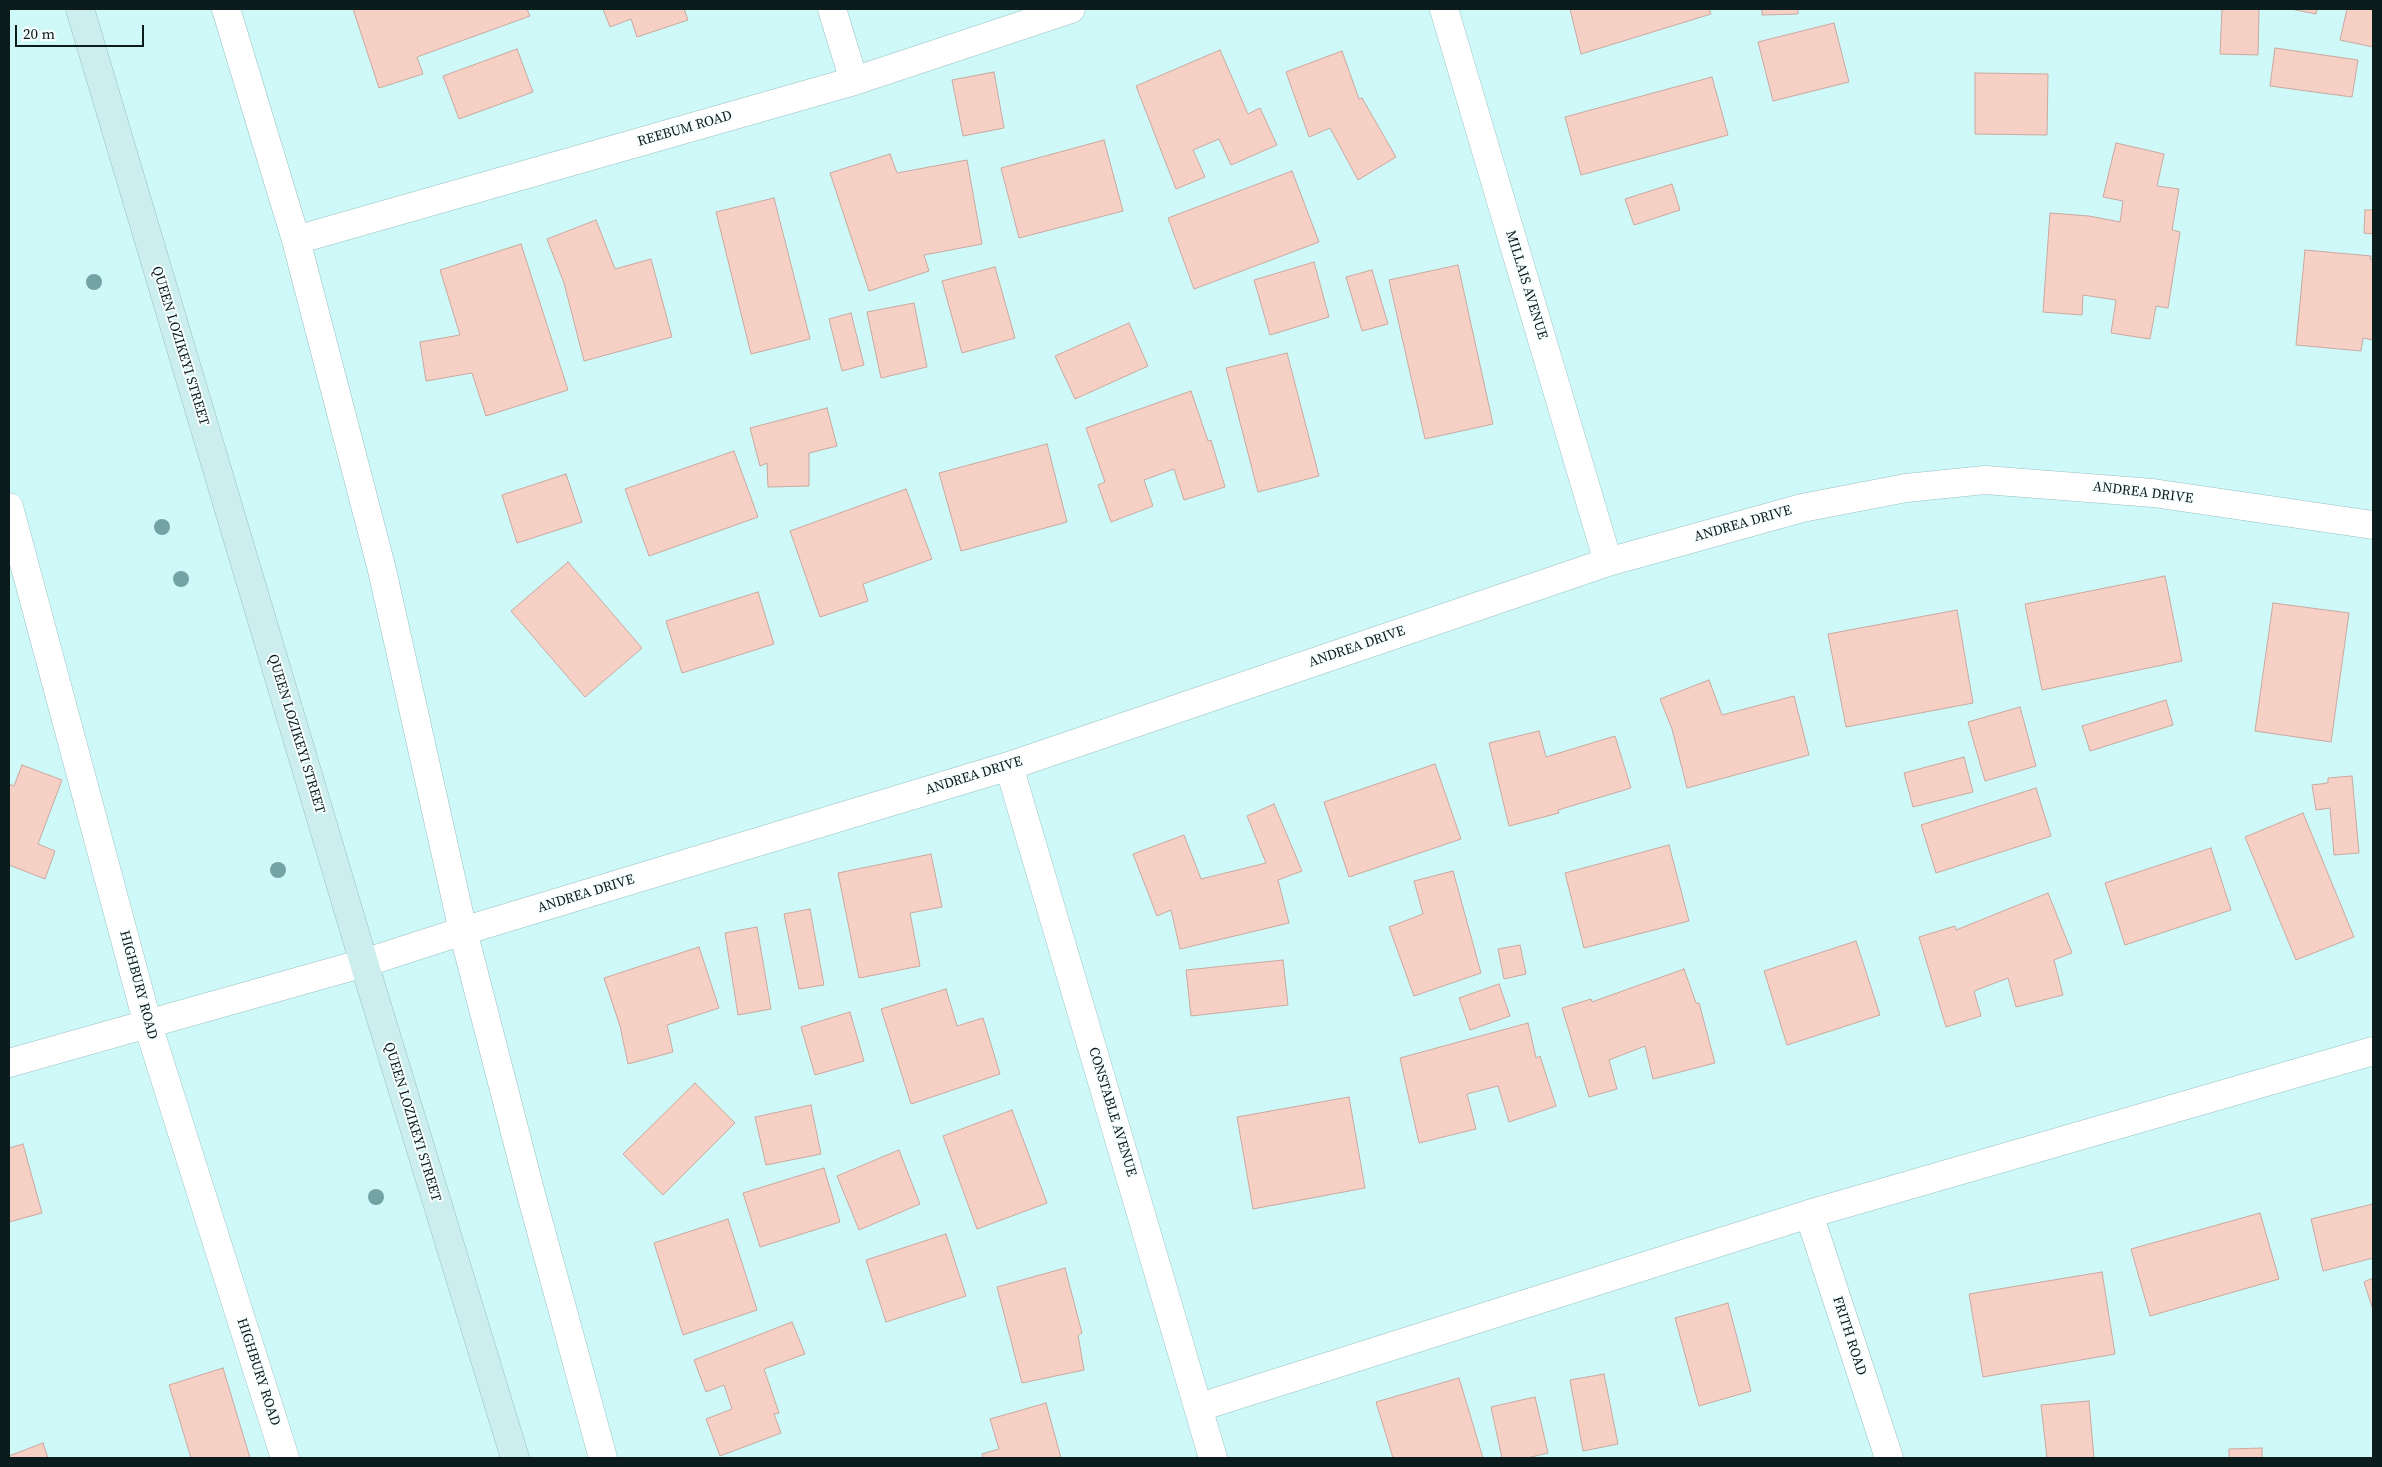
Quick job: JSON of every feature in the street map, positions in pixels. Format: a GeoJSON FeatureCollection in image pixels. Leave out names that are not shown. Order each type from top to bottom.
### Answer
{"type":"FeatureCollection","features":[{"type":"Feature","properties":{"kind":"main road","name":"QUEEN LOZIKEYI STREET"},"geometry":{"type":"LineString","coordinates":[[80,9],[364,963],[514,1458]]}},
{"type":"Feature","properties":{"kind":"street"},"geometry":{"type":"LineString","coordinates":[[226,9],[296,240],[382,570],[463,931],[532,1198],[603,1458]]}},
{"type":"Feature","properties":{"kind":"street"},"geometry":{"type":"LineString","coordinates":[[832,9],[854,81]]}},
{"type":"Feature","properties":{"kind":"street","name":"REEBUM ROAD"},"geometry":{"type":"LineString","coordinates":[[296,240],[854,81],[1071,9]]}},
{"type":"Feature","properties":{"kind":"street","name":"MILLAIS AVENUE"},"geometry":{"type":"LineString","coordinates":[[1444,9],[1608,562]]}},
{"type":"Feature","properties":{"kind":"street","name":"ANDREA DRIVE"},"geometry":{"type":"LineString","coordinates":[[9,1063],[364,963],[463,931],[1009,766],[1608,562],[1802,508],[1906,488],[1985,480],[2153,493],[2373,525]]}},
{"type":"Feature","properties":{"kind":"street","name":"HIGHBURY ROAD"},"geometry":{"type":"LineString","coordinates":[[9,506],[148,1025],[285,1458]]}},
{"type":"Feature","properties":{"kind":"street","name":"CONSTABLE AVENUE"},"geometry":{"type":"LineString","coordinates":[[1009,766],[1200,1407],[1213,1458]]}},
{"type":"Feature","properties":{"kind":"street"},"geometry":{"type":"LineString","coordinates":[[1200,1407],[1809,1214],[2373,1050]]}},
{"type":"Feature","properties":{"kind":"street","name":"FRITH ROAD"},"geometry":{"type":"LineString","coordinates":[[1809,1214],[1888,1458]]}},
{"type":"Feature","properties":{"kind":"building"},"geometry":{"type":"Polygon","coordinates":[[[353,9],[527,9],[530,16],[417,57],[423,74],[379,88],[353,9]]]}},
{"type":"Feature","properties":{"kind":"building"},"geometry":{"type":"Polygon","coordinates":[[[603,9],[684,9],[688,20],[637,37],[631,19],[610,27],[603,9]]]}},
{"type":"Feature","properties":{"kind":"building"},"geometry":{"type":"Polygon","coordinates":[[[1570,9],[1709,9],[1711,14],[1581,54],[1570,9]]]}},
{"type":"Feature","properties":{"kind":"building"},"geometry":{"type":"Polygon","coordinates":[[[1762,9],[1798,9],[1798,14],[1762,15],[1762,9]]]}},
{"type":"Feature","properties":{"kind":"building"},"geometry":{"type":"Polygon","coordinates":[[[2222,9],[2259,9],[2258,55],[2220,54],[2222,9]]]}},
{"type":"Feature","properties":{"kind":"building"},"geometry":{"type":"Polygon","coordinates":[[[2291,9],[2317,9],[2316,14],[2291,9]]]}},
{"type":"Feature","properties":{"kind":"building"},"geometry":{"type":"Polygon","coordinates":[[[2347,9],[2373,9],[2373,47],[2340,40],[2347,9]]]}},
{"type":"Feature","properties":{"kind":"building"},"geometry":{"type":"Polygon","coordinates":[[[1834,23],[1849,82],[1773,101],[1758,42],[1834,23]]]}},
{"type":"Feature","properties":{"kind":"building"},"geometry":{"type":"Polygon","coordinates":[[[2275,48],[2358,60],[2352,97],[2270,86],[2275,48]]]}},
{"type":"Feature","properties":{"kind":"building"},"geometry":{"type":"Polygon","coordinates":[[[517,49],[533,92],[459,119],[443,76],[517,49]]]}},
{"type":"Feature","properties":{"kind":"building"},"geometry":{"type":"Polygon","coordinates":[[[1220,50],[1248,114],[1260,108],[1277,145],[1231,165],[1219,139],[1193,150],[1205,177],[1176,189],[1136,86],[1220,50]]]}},
{"type":"Feature","properties":{"kind":"building"},"geometry":{"type":"Polygon","coordinates":[[[1342,51],[1359,99],[1362,98],[1396,157],[1358,180],[1330,128],[1309,137],[1286,72],[1342,51]]]}},
{"type":"Feature","properties":{"kind":"building"},"geometry":{"type":"Polygon","coordinates":[[[994,72],[1004,128],[963,136],[952,80],[994,72]]]}},
{"type":"Feature","properties":{"kind":"building"},"geometry":{"type":"Polygon","coordinates":[[[1975,73],[2048,74],[2047,135],[1975,134],[1975,73]]]}},
{"type":"Feature","properties":{"kind":"building"},"geometry":{"type":"Polygon","coordinates":[[[1712,77],[1728,135],[1581,175],[1565,117],[1712,77]]]}},
{"type":"Feature","properties":{"kind":"building"},"geometry":{"type":"Polygon","coordinates":[[[1104,140],[1123,211],[1019,238],[1001,168],[1104,140]]]}},
{"type":"Feature","properties":{"kind":"building"},"geometry":{"type":"Polygon","coordinates":[[[2116,143],[2164,154],[2157,186],[2179,189],[2172,230],[2180,232],[2168,308],[2156,306],[2150,339],[2111,333],[2116,300],[2083,295],[2082,315],[2043,312],[2050,213],[2089,216],[2120,222],[2123,201],[2103,197],[2116,143]]]}},
{"type":"Feature","properties":{"kind":"building"},"geometry":{"type":"Polygon","coordinates":[[[890,154],[897,173],[967,160],[982,244],[924,255],[929,271],[869,291],[830,173],[890,154]]]}},
{"type":"Feature","properties":{"kind":"building"},"geometry":{"type":"Polygon","coordinates":[[[1292,171],[1319,242],[1194,289],[1168,218],[1292,171]]]}},
{"type":"Feature","properties":{"kind":"building"},"geometry":{"type":"Polygon","coordinates":[[[1672,184],[1680,210],[1634,225],[1625,199],[1672,184]]]}},
{"type":"Feature","properties":{"kind":"building"},"geometry":{"type":"Polygon","coordinates":[[[774,198],[810,339],[751,354],[716,212],[774,198]]]}},
{"type":"Feature","properties":{"kind":"building"},"geometry":{"type":"Polygon","coordinates":[[[2365,210],[2373,210],[2373,234],[2364,233],[2365,210]]]}},
{"type":"Feature","properties":{"kind":"building"},"geometry":{"type":"Polygon","coordinates":[[[596,220],[615,269],[651,259],[672,337],[584,361],[564,283],[547,239],[596,220]]]}},
{"type":"Feature","properties":{"kind":"building"},"geometry":{"type":"Polygon","coordinates":[[[521,244],[568,390],[486,416],[472,373],[426,381],[420,342],[460,335],[440,270],[521,244]]]}},
{"type":"Feature","properties":{"kind":"building"},"geometry":{"type":"Polygon","coordinates":[[[2305,250],[2371,256],[2370,259],[2373,259],[2373,340],[2363,338],[2361,351],[2296,345],[2305,250]]]}},
{"type":"Feature","properties":{"kind":"building"},"geometry":{"type":"Polygon","coordinates":[[[1314,262],[1329,317],[1270,335],[1254,280],[1314,262]]]}},
{"type":"Feature","properties":{"kind":"building"},"geometry":{"type":"Polygon","coordinates":[[[1458,265],[1493,424],[1425,439],[1389,280],[1458,265]]]}},
{"type":"Feature","properties":{"kind":"building"},"geometry":{"type":"Polygon","coordinates":[[[995,267],[1015,338],[962,353],[942,281],[995,267]]]}},
{"type":"Feature","properties":{"kind":"building"},"geometry":{"type":"Polygon","coordinates":[[[1372,270],[1388,324],[1362,331],[1346,277],[1372,270]]]}},
{"type":"Feature","properties":{"kind":"building"},"geometry":{"type":"Polygon","coordinates":[[[914,303],[927,367],[881,378],[867,312],[914,303]]]}},
{"type":"Feature","properties":{"kind":"building"},"geometry":{"type":"Polygon","coordinates":[[[851,313],[864,365],[842,371],[829,319],[851,313]]]}},
{"type":"Feature","properties":{"kind":"building"},"geometry":{"type":"Polygon","coordinates":[[[1129,323],[1148,366],[1075,399],[1055,356],[1129,323]]]}},
{"type":"Feature","properties":{"kind":"building"},"geometry":{"type":"Polygon","coordinates":[[[1287,353],[1319,476],[1258,492],[1226,368],[1287,353]]]}},
{"type":"Feature","properties":{"kind":"building"},"geometry":{"type":"Polygon","coordinates":[[[1191,391],[1208,441],[1211,440],[1225,487],[1184,500],[1174,469],[1144,480],[1153,506],[1111,522],[1098,485],[1105,482],[1086,428],[1191,391]]]}},
{"type":"Feature","properties":{"kind":"building"},"geometry":{"type":"Polygon","coordinates":[[[827,408],[837,446],[809,453],[809,486],[768,487],[767,463],[760,466],[750,428],[827,408]]]}},
{"type":"Feature","properties":{"kind":"building"},"geometry":{"type":"Polygon","coordinates":[[[1047,444],[1067,522],[961,551],[939,473],[1047,444]]]}},
{"type":"Feature","properties":{"kind":"building"},"geometry":{"type":"Polygon","coordinates":[[[734,451],[758,517],[649,556],[625,489],[734,451]]]}},
{"type":"Feature","properties":{"kind":"building"},"geometry":{"type":"Polygon","coordinates":[[[566,474],[582,522],[517,543],[502,495],[566,474]]]}},
{"type":"Feature","properties":{"kind":"building"},"geometry":{"type":"Polygon","coordinates":[[[906,489],[932,559],[863,584],[868,601],[820,617],[790,531],[906,489]]]}},
{"type":"Feature","properties":{"kind":"building"},"geometry":{"type":"Polygon","coordinates":[[[568,562],[642,648],[585,697],[511,611],[568,562]]]}},
{"type":"Feature","properties":{"kind":"building"},"geometry":{"type":"Polygon","coordinates":[[[2165,576],[2182,661],[2042,690],[2025,604],[2165,576]]]}},
{"type":"Feature","properties":{"kind":"building"},"geometry":{"type":"Polygon","coordinates":[[[758,592],[774,644],[682,673],[666,621],[758,592]]]}},
{"type":"Feature","properties":{"kind":"building"},"geometry":{"type":"Polygon","coordinates":[[[2273,603],[2349,613],[2331,742],[2255,731],[2273,603]]]}},
{"type":"Feature","properties":{"kind":"building"},"geometry":{"type":"Polygon","coordinates":[[[1957,610],[1973,703],[1846,727],[1828,634],[1957,610]]]}},
{"type":"Feature","properties":{"kind":"building"},"geometry":{"type":"Polygon","coordinates":[[[1709,680],[1722,715],[1794,696],[1809,755],[1687,788],[1672,729],[1660,699],[1709,680]]]}},
{"type":"Feature","properties":{"kind":"building"},"geometry":{"type":"Polygon","coordinates":[[[2166,700],[2173,725],[2090,751],[2082,726],[2166,700]]]}},
{"type":"Feature","properties":{"kind":"building"},"geometry":{"type":"Polygon","coordinates":[[[2020,707],[2036,766],[1985,781],[1968,722],[2020,707]]]}},
{"type":"Feature","properties":{"kind":"building"},"geometry":{"type":"Polygon","coordinates":[[[1539,731],[1546,757],[1615,736],[1631,788],[1558,810],[1559,813],[1509,826],[1489,743],[1539,731]]]}},
{"type":"Feature","properties":{"kind":"building"},"geometry":{"type":"Polygon","coordinates":[[[1964,757],[1973,792],[1913,807],[1904,773],[1964,757]]]}},
{"type":"Feature","properties":{"kind":"building"},"geometry":{"type":"Polygon","coordinates":[[[1435,764],[1461,839],[1349,877],[1324,802],[1435,764]]]}},
{"type":"Feature","properties":{"kind":"building"},"geometry":{"type":"Polygon","coordinates":[[[22,765],[62,780],[38,844],[55,851],[45,879],[9,865],[9,784],[14,786],[22,765]]]}},
{"type":"Feature","properties":{"kind":"building"},"geometry":{"type":"Polygon","coordinates":[[[2352,776],[2359,853],[2334,855],[2330,808],[2316,810],[2312,785],[2328,783],[2328,778],[2352,776]]]}},
{"type":"Feature","properties":{"kind":"building"},"geometry":{"type":"Polygon","coordinates":[[[2036,788],[2051,836],[1936,873],[1921,825],[2036,788]]]}},
{"type":"Feature","properties":{"kind":"building"},"geometry":{"type":"Polygon","coordinates":[[[1274,804],[1302,871],[1278,880],[1289,923],[1180,949],[1171,910],[1157,916],[1133,854],[1184,835],[1201,879],[1266,863],[1247,816],[1274,804]]]}},
{"type":"Feature","properties":{"kind":"building"},"geometry":{"type":"Polygon","coordinates":[[[2303,813],[2354,937],[2296,960],[2245,837],[2303,813]]]}},
{"type":"Feature","properties":{"kind":"building"},"geometry":{"type":"Polygon","coordinates":[[[1669,845],[1689,921],[1584,948],[1565,873],[1669,845]]]}},
{"type":"Feature","properties":{"kind":"building"},"geometry":{"type":"Polygon","coordinates":[[[2211,848],[2231,910],[2125,945],[2105,883],[2211,848]]]}},
{"type":"Feature","properties":{"kind":"building"},"geometry":{"type":"Polygon","coordinates":[[[931,854],[942,907],[910,913],[920,966],[859,978],[838,873],[931,854]]]}},
{"type":"Feature","properties":{"kind":"building"},"geometry":{"type":"Polygon","coordinates":[[[1453,871],[1481,973],[1414,996],[1389,927],[1423,914],[1414,881],[1453,871]]]}},
{"type":"Feature","properties":{"kind":"building"},"geometry":{"type":"Polygon","coordinates":[[[2048,893],[2072,953],[2054,960],[2063,995],[2016,1007],[2008,978],[1974,991],[1981,1016],[1946,1027],[1919,937],[1955,926],[1956,930],[2048,893]]]}},
{"type":"Feature","properties":{"kind":"building"},"geometry":{"type":"Polygon","coordinates":[[[810,909],[824,985],[799,989],[784,914],[810,909]]]}},
{"type":"Feature","properties":{"kind":"building"},"geometry":{"type":"Polygon","coordinates":[[[757,927],[771,1009],[738,1015],[725,933],[757,927]]]}},
{"type":"Feature","properties":{"kind":"building"},"geometry":{"type":"Polygon","coordinates":[[[1856,941],[1880,1015],[1787,1045],[1764,971],[1856,941]]]}},
{"type":"Feature","properties":{"kind":"building"},"geometry":{"type":"Polygon","coordinates":[[[1520,945],[1526,974],[1504,979],[1498,949],[1520,945]]]}},
{"type":"Feature","properties":{"kind":"building"},"geometry":{"type":"Polygon","coordinates":[[[699,947],[719,1008],[667,1025],[673,1052],[628,1064],[620,1026],[604,978],[699,947]]]}},
{"type":"Feature","properties":{"kind":"building"},"geometry":{"type":"Polygon","coordinates":[[[1283,960],[1288,1005],[1191,1016],[1186,970],[1283,960]]]}},
{"type":"Feature","properties":{"kind":"building"},"geometry":{"type":"Polygon","coordinates":[[[1684,969],[1696,1003],[1699,1003],[1715,1063],[1653,1079],[1645,1046],[1609,1060],[1617,1089],[1589,1097],[1562,1008],[1591,999],[1592,1002],[1684,969]]]}},
{"type":"Feature","properties":{"kind":"building"},"geometry":{"type":"Polygon","coordinates":[[[1499,984],[1510,1016],[1470,1030],[1459,998],[1499,984]]]}},
{"type":"Feature","properties":{"kind":"building"},"geometry":{"type":"Polygon","coordinates":[[[946,989],[957,1026],[983,1018],[1000,1074],[911,1104],[881,1009],[946,989]]]}},
{"type":"Feature","properties":{"kind":"building"},"geometry":{"type":"Polygon","coordinates":[[[850,1012],[864,1061],[815,1075],[801,1027],[850,1012]]]}},
{"type":"Feature","properties":{"kind":"building"},"geometry":{"type":"Polygon","coordinates":[[[1528,1023],[1536,1058],[1540,1056],[1556,1106],[1509,1122],[1498,1086],[1467,1094],[1476,1129],[1419,1143],[1400,1058],[1528,1023]]]}},
{"type":"Feature","properties":{"kind":"building"},"geometry":{"type":"Polygon","coordinates":[[[695,1083],[735,1123],[663,1195],[623,1154],[695,1083]]]}},
{"type":"Feature","properties":{"kind":"building"},"geometry":{"type":"Polygon","coordinates":[[[1349,1097],[1365,1188],[1253,1209],[1237,1117],[1349,1097]]]}},
{"type":"Feature","properties":{"kind":"building"},"geometry":{"type":"Polygon","coordinates":[[[811,1105],[821,1154],[766,1165],[755,1117],[811,1105]]]}},
{"type":"Feature","properties":{"kind":"building"},"geometry":{"type":"Polygon","coordinates":[[[1012,1110],[1047,1203],[977,1229],[943,1136],[1012,1110]]]}},
{"type":"Feature","properties":{"kind":"building"},"geometry":{"type":"Polygon","coordinates":[[[23,1144],[42,1213],[9,1222],[9,1148],[23,1144]]]}},
{"type":"Feature","properties":{"kind":"building"},"geometry":{"type":"Polygon","coordinates":[[[899,1150],[920,1204],[859,1230],[837,1176],[899,1150]]]}},
{"type":"Feature","properties":{"kind":"building"},"geometry":{"type":"Polygon","coordinates":[[[824,1168],[840,1222],[760,1247],[743,1193],[824,1168]]]}},
{"type":"Feature","properties":{"kind":"building"},"geometry":{"type":"Polygon","coordinates":[[[2373,1204],[2373,1258],[2323,1271],[2311,1219],[2373,1204]]]}},
{"type":"Feature","properties":{"kind":"building"},"geometry":{"type":"Polygon","coordinates":[[[2260,1213],[2279,1279],[2150,1316],[2131,1249],[2260,1213]]]}},
{"type":"Feature","properties":{"kind":"building"},"geometry":{"type":"Polygon","coordinates":[[[728,1219],[757,1310],[683,1335],[654,1243],[728,1219]]]}},
{"type":"Feature","properties":{"kind":"building"},"geometry":{"type":"Polygon","coordinates":[[[946,1234],[966,1296],[886,1322],[866,1260],[946,1234]]]}},
{"type":"Feature","properties":{"kind":"building"},"geometry":{"type":"Polygon","coordinates":[[[1065,1268],[1082,1333],[1078,1335],[1084,1370],[1022,1383],[997,1287],[1065,1268]]]}},
{"type":"Feature","properties":{"kind":"building"},"geometry":{"type":"Polygon","coordinates":[[[2102,1272],[2115,1354],[1983,1377],[1969,1294],[2102,1272]]]}},
{"type":"Feature","properties":{"kind":"building"},"geometry":{"type":"Polygon","coordinates":[[[2373,1278],[2373,1310],[2364,1282],[2373,1278]]]}},
{"type":"Feature","properties":{"kind":"building"},"geometry":{"type":"Polygon","coordinates":[[[1728,1303],[1751,1391],[1699,1406],[1675,1318],[1728,1303]]]}},
{"type":"Feature","properties":{"kind":"building"},"geometry":{"type":"Polygon","coordinates":[[[792,1322],[805,1354],[764,1369],[779,1413],[774,1414],[781,1433],[720,1456],[706,1419],[732,1409],[724,1385],[706,1392],[694,1360],[792,1322]]]}},
{"type":"Feature","properties":{"kind":"building"},"geometry":{"type":"Polygon","coordinates":[[[223,1368],[250,1458],[191,1458],[169,1385],[223,1368]]]}},
{"type":"Feature","properties":{"kind":"building"},"geometry":{"type":"Polygon","coordinates":[[[1604,1374],[1618,1444],[1583,1451],[1570,1380],[1604,1374]]]}},
{"type":"Feature","properties":{"kind":"building"},"geometry":{"type":"Polygon","coordinates":[[[1459,1378],[1483,1458],[1393,1458],[1376,1402],[1459,1378]]]}},
{"type":"Feature","properties":{"kind":"building"},"geometry":{"type":"Polygon","coordinates":[[[1535,1397],[1548,1453],[1527,1458],[1502,1458],[1491,1407],[1535,1397]]]}},
{"type":"Feature","properties":{"kind":"building"},"geometry":{"type":"Polygon","coordinates":[[[2089,1401],[2094,1458],[2047,1458],[2041,1405],[2089,1401]]]}},
{"type":"Feature","properties":{"kind":"building"},"geometry":{"type":"Polygon","coordinates":[[[1046,1403],[1061,1458],[983,1458],[982,1454],[999,1449],[990,1419],[1046,1403]]]}},
{"type":"Feature","properties":{"kind":"building"},"geometry":{"type":"Polygon","coordinates":[[[43,1443],[48,1458],[9,1458],[9,1456],[43,1443]]]}},
{"type":"Feature","properties":{"kind":"building"},"geometry":{"type":"Polygon","coordinates":[[[2262,1448],[2262,1458],[2229,1458],[2229,1449],[2262,1448]]]}}]}
